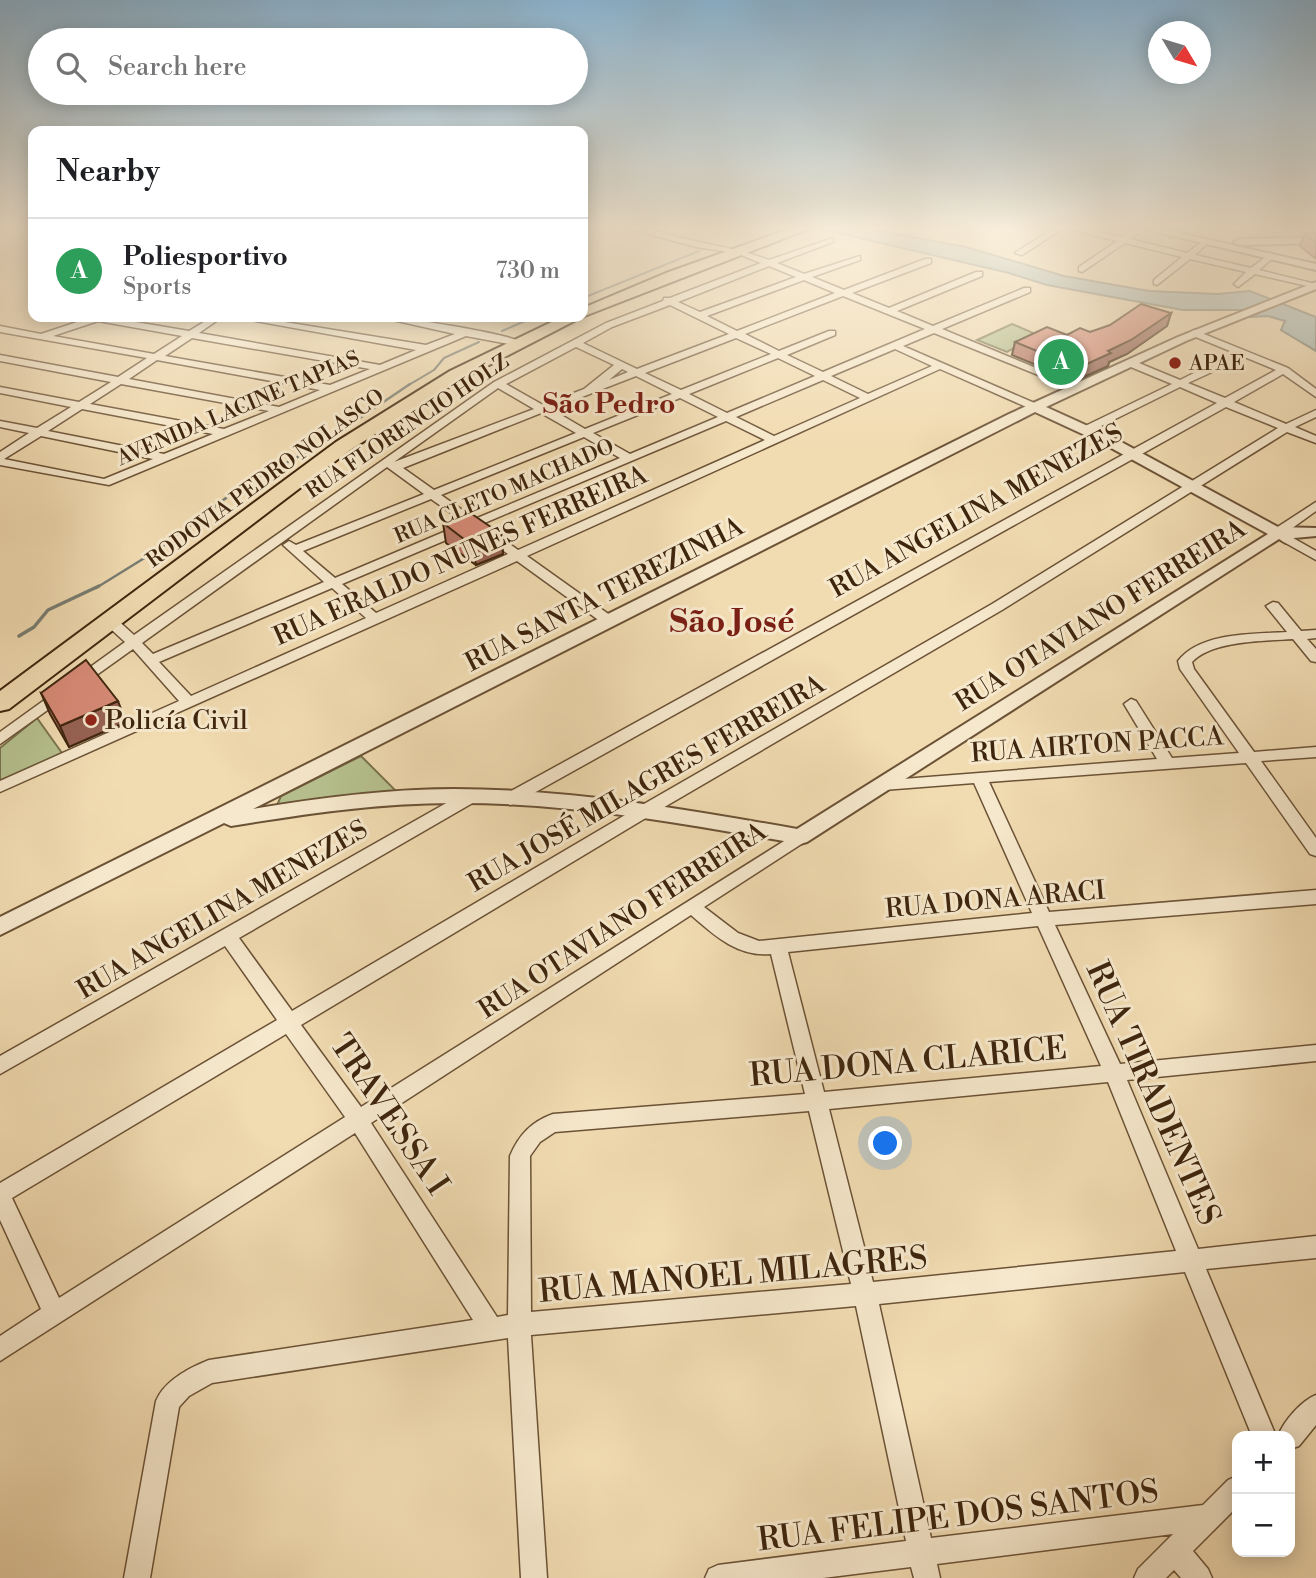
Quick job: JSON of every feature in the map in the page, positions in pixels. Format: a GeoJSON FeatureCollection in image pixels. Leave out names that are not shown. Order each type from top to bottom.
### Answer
{"type":"FeatureCollection","features":[{"type":"Feature","properties":{"kind":"highway"},"geometry":{"type":"LineString","coordinates":[[588,311],[616,300]]}},
{"type":"Feature","properties":{"kind":"highway","name":"RODOVIA PEDRO NOLASCO"},"geometry":{"type":"LineString","coordinates":[[0,703],[108,619],[343,446],[413,400],[520,342],[563,322]]}},
{"type":"Feature","properties":{"kind":"street"},"geometry":{"type":"LineString","coordinates":[[667,300],[868,398]]}},
{"type":"Feature","properties":{"kind":"street","name":"RUA FLORENCIO HOLZ"},"geometry":{"type":"LineString","coordinates":[[0,739],[133,641],[279,537],[390,464],[498,384],[574,342],[667,300]]}},
{"type":"Feature","properties":{"kind":"street"},"geometry":{"type":"LineString","coordinates":[[701,315],[743,300]]}},
{"type":"Feature","properties":{"kind":"street"},"geometry":{"type":"LineString","coordinates":[[390,464],[543,410],[830,300]]}},
{"type":"Feature","properties":{"kind":"street"},"geometry":{"type":"LineString","coordinates":[[863,300],[1077,387]]}},
{"type":"Feature","properties":{"kind":"street"},"geometry":{"type":"LineString","coordinates":[[890,311],[917,300]]}},
{"type":"Feature","properties":{"kind":"street","name":"RUA CLETO MACHADO"},"geometry":{"type":"LineString","coordinates":[[151,660],[1005,300]]}},
{"type":"Feature","properties":{"kind":"street","name":"RUA SANTA TEREZINHA"},"geometry":{"type":"LineString","coordinates":[[266,804],[609,621],[1035,407],[1194,333],[1275,300]]}},
{"type":"Feature","properties":{"kind":"street"},"geometry":{"type":"LineString","coordinates":[[43,337],[85,322]]}},
{"type":"Feature","properties":{"kind":"street"},"geometry":{"type":"LineString","coordinates":[[126,322],[383,368]]}},
{"type":"Feature","properties":{"kind":"street"},"geometry":{"type":"LineString","coordinates":[[0,457],[210,322]]}},
{"type":"Feature","properties":{"kind":"street"},"geometry":{"type":"LineString","coordinates":[[269,322],[430,349]]}},
{"type":"Feature","properties":{"kind":"street"},"geometry":{"type":"LineString","coordinates":[[412,322],[520,342]]}},
{"type":"Feature","properties":{"kind":"street"},"geometry":{"type":"LineString","coordinates":[[0,329],[333,390]]}},
{"type":"Feature","properties":{"kind":"street","name":"AVENIDA LACINE TAPIAS"},"geometry":{"type":"LineString","coordinates":[[0,462],[100,484],[333,390],[467,332]]}},
{"type":"Feature","properties":{"kind":"street"},"geometry":{"type":"LineString","coordinates":[[295,550],[832,333]]}},
{"type":"Feature","properties":{"kind":"street"},"geometry":{"type":"LineString","coordinates":[[1194,333],[1284,370],[1316,394]]}},
{"type":"Feature","properties":{"kind":"street"},"geometry":{"type":"LineString","coordinates":[[574,342],[772,439]]}},
{"type":"Feature","properties":{"kind":"street"},"geometry":{"type":"LineString","coordinates":[[895,346],[1085,430],[1316,556]]}},
{"type":"Feature","properties":{"kind":"street"},"geometry":{"type":"LineString","coordinates":[[0,358],[281,410]]}},
{"type":"Feature","properties":{"kind":"street"},"geometry":{"type":"LineString","coordinates":[[1130,363],[1316,440]]}},
{"type":"Feature","properties":{"kind":"street"},"geometry":{"type":"LineString","coordinates":[[588,391],[622,364]]}},
{"type":"Feature","properties":{"kind":"street","name":"RUA ERALDO NUNES FERREIRA"},"geometry":{"type":"LineString","coordinates":[[0,786],[940,366]]}},
{"type":"Feature","properties":{"kind":"street"},"geometry":{"type":"LineString","coordinates":[[1085,430],[1208,370]]}},
{"type":"Feature","properties":{"kind":"street","name":"RUA ANGELINA MENEZES"},"geometry":{"type":"LineString","coordinates":[[510,799],[1284,370]]}},
{"type":"Feature","properties":{"kind":"street"},"geometry":{"type":"LineString","coordinates":[[498,384],[629,458]]}},
{"type":"Feature","properties":{"kind":"street"},"geometry":{"type":"LineString","coordinates":[[0,390],[226,433]]}},
{"type":"Feature","properties":{"kind":"street","name":"RUA JOSÉ MILAGRES FERREIRA"},"geometry":{"type":"LineString","coordinates":[[0,1195],[643,812],[997,607],[1287,428],[1316,414]]}},
{"type":"Feature","properties":{"kind":"street"},"geometry":{"type":"LineString","coordinates":[[0,424],[165,458]]}},
{"type":"Feature","properties":{"kind":"street"},"geometry":{"type":"LineString","coordinates":[[390,464],[609,621]]}},
{"type":"Feature","properties":{"kind":"street","name":"RUA OTAVIANO FERREIRA"},"geometry":{"type":"LineString","coordinates":[[0,1349],[800,837],[1280,534],[1316,506]]}},
{"type":"Feature","properties":{"kind":"street","name":"RUA OTAVIANO FERREIRA"},"geometry":{"type":"LineString","coordinates":[[1280,534],[1316,532]]}},
{"type":"Feature","properties":{"kind":"street"},"geometry":{"type":"LineString","coordinates":[[279,537],[375,619]]}},
{"type":"Feature","properties":{"kind":"street"},"geometry":{"type":"LineString","coordinates":[[1273,606],[1316,658]]}},
{"type":"Feature","properties":{"kind":"street"},"geometry":{"type":"LineString","coordinates":[[108,619],[133,641],[188,702]]}},
{"type":"Feature","properties":{"kind":"street"},"geometry":{"type":"LineString","coordinates":[[1316,634],[1212,644],[1188,654],[1187,669],[1316,850]]}},
{"type":"Feature","properties":{"kind":"street"},"geometry":{"type":"LineString","coordinates":[[1131,704],[1167,762]]}},
{"type":"Feature","properties":{"kind":"street","name":"RUA AIRTON PACCA"},"geometry":{"type":"LineString","coordinates":[[883,785],[1316,752]]}},
{"type":"Feature","properties":{"kind":"street","name":"RUA TIRADENTES"},"geometry":{"type":"LineString","coordinates":[[979,778],[1114,1073],[1262,1431]]}},
{"type":"Feature","properties":{"kind":"street"},"geometry":{"type":"LineString","coordinates":[[0,927],[216,821],[266,804],[404,797],[510,799],[643,812],[800,837]]}},
{"type":"Feature","properties":{"kind":"street","name":"RUA ANGELINA MENEZES"},"geometry":{"type":"LineString","coordinates":[[0,1066],[470,797]]}},
{"type":"Feature","properties":{"kind":"street","name":"RUA DONA ARACI"},"geometry":{"type":"LineString","coordinates":[[693,907],[743,946],[778,947],[1042,919],[1316,897]]}},
{"type":"Feature","properties":{"kind":"street","name":"TRAVESSA I"},"geometry":{"type":"LineString","coordinates":[[229,937],[358,1121],[492,1329]]}},
{"type":"Feature","properties":{"kind":"street"},"geometry":{"type":"LineString","coordinates":[[778,947],[865,1294],[925,1566]]}},
{"type":"Feature","properties":{"kind":"street","name":"RUA DONA CLARICE"},"geometry":{"type":"LineString","coordinates":[[519,1325],[520,1156],[527,1140],[553,1123],[815,1102],[1316,1053]]}},
{"type":"Feature","properties":{"kind":"street"},"geometry":{"type":"LineString","coordinates":[[0,1195],[55,1314]]}},
{"type":"Feature","properties":{"kind":"street","name":"RUA MANOEL MILAGRES"},"geometry":{"type":"LineString","coordinates":[[137,1578],[168,1401],[181,1388],[209,1372],[519,1325],[865,1294],[1316,1247]]}},
{"type":"Feature","properties":{"kind":"street"},"geometry":{"type":"LineString","coordinates":[[519,1325],[534,1578]]}},
{"type":"Feature","properties":{"kind":"street"},"geometry":{"type":"LineString","coordinates":[[1295,1431],[1316,1407]]}},
{"type":"Feature","properties":{"kind":"street"},"geometry":{"type":"LineString","coordinates":[[1147,1578],[1232,1494]]}},
{"type":"Feature","properties":{"kind":"street","name":"RUA FELIPE DOS SANTOS"},"geometry":{"type":"LineString","coordinates":[[718,1578],[925,1566],[1207,1517]]}},
{"type":"Feature","properties":{"kind":"street"},"geometry":{"type":"LineString","coordinates":[[1174,1550],[1199,1578]]}},
{"type":"Feature","properties":{"kind":"green space"},"geometry":{"type":"Polygon","coordinates":[[[1012,324],[1038,335],[1007,352],[977,340],[1012,324]]]}},
{"type":"Feature","properties":{"kind":"green space"},"geometry":{"type":"Polygon","coordinates":[[[37,718],[62,753],[0,782],[0,748],[37,718]]]}},
{"type":"Feature","properties":{"kind":"green space"},"geometry":{"type":"Polygon","coordinates":[[[361,756],[397,792],[275,810],[281,796],[361,756]]]}},
{"type":"Feature","properties":{"kind":"water"},"geometry":{"type":"Polygon","coordinates":[[[1127,300],[1272,300],[1316,317],[1316,351],[1281,330],[1285,321],[1268,316],[1250,317],[1247,310],[1183,310],[1127,300]]]}},
{"type":"Feature","properties":{"kind":"building"},"geometry":{"type":"Polygon","coordinates":[[[1141,304],[1171,313],[1131,340],[1108,351],[1111,353],[1078,368],[1015,342],[1047,327],[1067,335],[1080,328],[1090,332],[1110,325],[1141,304]]]}},
{"type":"Feature","properties":{"kind":"building"},"geometry":{"type":"Polygon","coordinates":[[[469,512],[501,534],[473,546],[443,523],[469,512]]]}},
{"type":"Feature","properties":{"kind":"building"},"geometry":{"type":"Polygon","coordinates":[[[86,660],[118,701],[60,726],[41,693],[86,660]]]}},
{"type":"Feature","properties":{"kind":"waterway"},"geometry":{"type":"LineString","coordinates":[[502,331],[523,322]]}},
{"type":"Feature","properties":{"kind":"waterway"},"geometry":{"type":"LineString","coordinates":[[407,386],[434,370],[444,358],[479,342]]}},
{"type":"Feature","properties":{"kind":"waterway"},"geometry":{"type":"LineString","coordinates":[[96,588],[159,549],[243,485],[317,447],[407,386]]}},
{"type":"Feature","properties":{"kind":"waterway"},"geometry":{"type":"LineString","coordinates":[[19,636],[34,627],[48,610],[99,586]]}},
{"type":"Feature","properties":{"kind":"place","name":"Poliesportivo"},"geometry":{"type":"Point","coordinates":[1061,362]}},
{"type":"Feature","properties":{"kind":"place","name":"APAE"},"geometry":{"type":"Point","coordinates":[1175,363]}},
{"type":"Feature","properties":{"kind":"place","name":"Policía Civil"},"geometry":{"type":"Point","coordinates":[91,720]}},
{"type":"Feature","properties":{"kind":"district","name":"São Pedro"},"geometry":{"type":"Point","coordinates":[609,403]}},
{"type":"Feature","properties":{"kind":"district","name":"São José"},"geometry":{"type":"Point","coordinates":[732,620]}}]}
